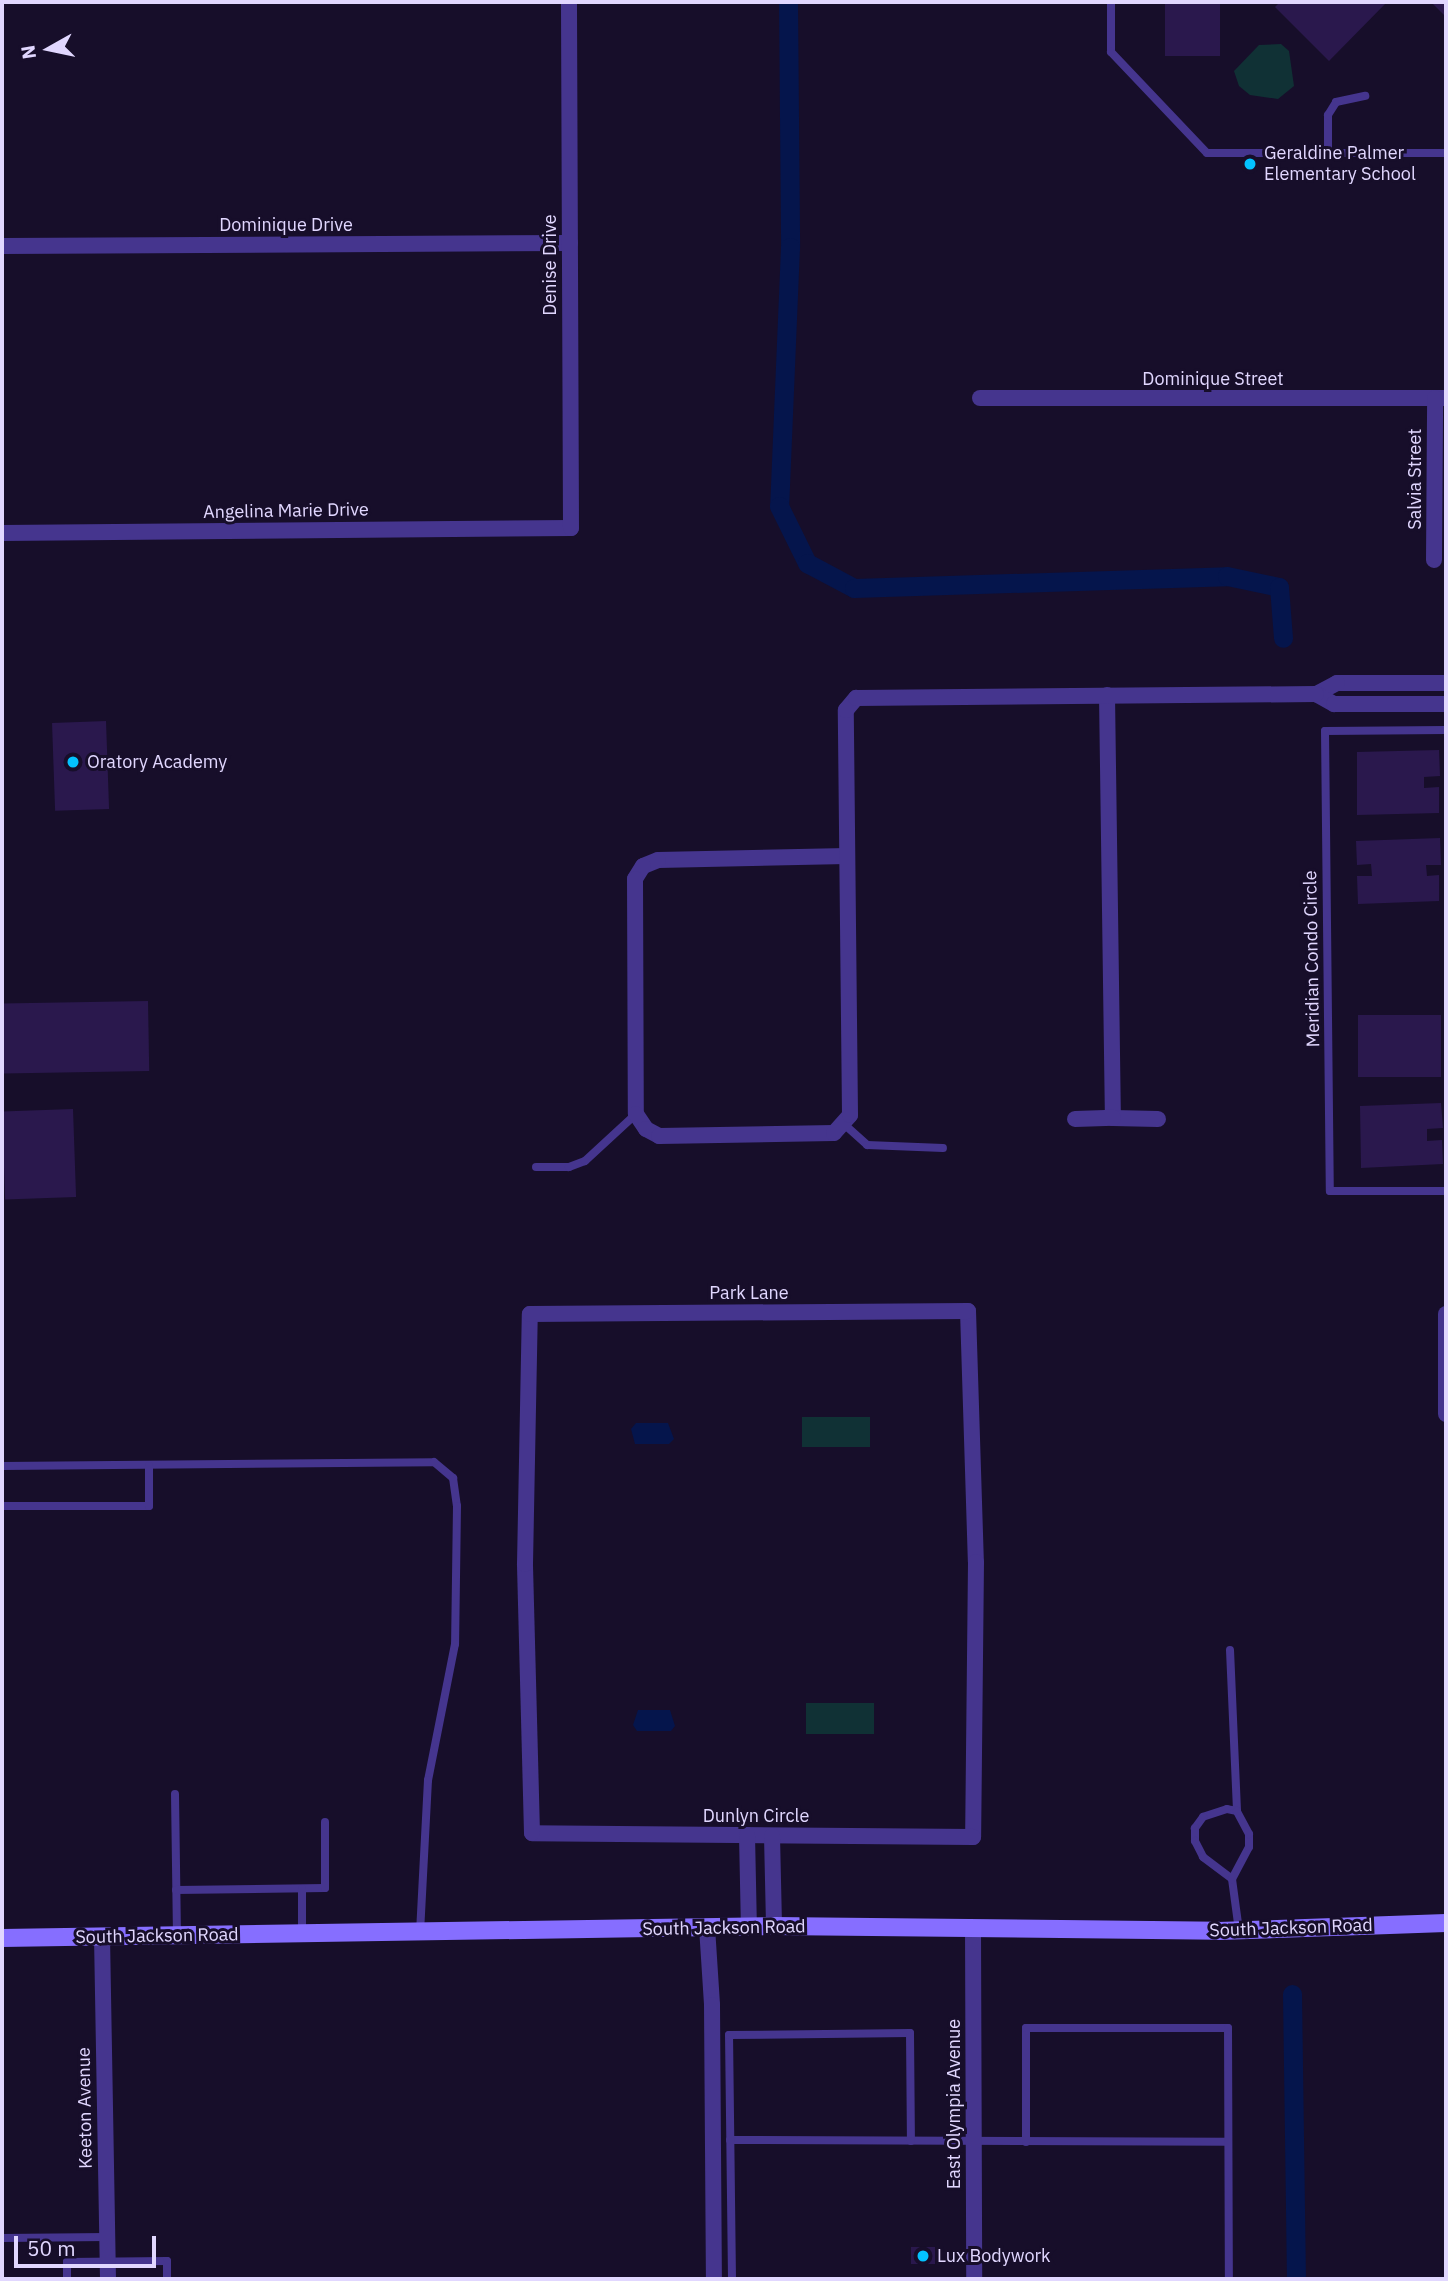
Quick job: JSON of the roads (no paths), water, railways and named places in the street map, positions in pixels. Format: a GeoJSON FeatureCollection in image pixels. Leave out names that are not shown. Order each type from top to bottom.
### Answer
{"type":"FeatureCollection","features":[{"type":"Feature","properties":{"kind":"main road","name":"South Jackson Road"},"geometry":{"type":"LineString","coordinates":[[2,1938],[775,1926],[1238,1931],[1446,1923]]}},
{"type":"Feature","properties":{"kind":"street","name":"Denise Drive"},"geometry":{"type":"LineString","coordinates":[[569,2],[571,528]]}},
{"type":"Feature","properties":{"kind":"street","name":"Dominique Drive"},"geometry":{"type":"LineString","coordinates":[[2,246],[570,243]]}},
{"type":"Feature","properties":{"kind":"street","name":"Dominique Street"},"geometry":{"type":"LineString","coordinates":[[980,398],[1441,398]]}},
{"type":"Feature","properties":{"kind":"street","name":"Salvia Street"},"geometry":{"type":"LineString","coordinates":[[1434,560],[1441,398]]}},
{"type":"Feature","properties":{"kind":"street","name":"Angelina Marie Drive"},"geometry":{"type":"LineString","coordinates":[[2,533],[571,528]]}},
{"type":"Feature","properties":{"kind":"street"},"geometry":{"type":"LineString","coordinates":[[848,856],[658,860],[643,866],[635,879],[636,1114],[646,1129],[659,1136],[834,1133],[845,1125],[850,1115],[848,856],[846,710],[856,698],[1316,694],[1337,683],[1446,683]]}},
{"type":"Feature","properties":{"kind":"street"},"geometry":{"type":"LineString","coordinates":[[1316,694],[1334,704],[1446,704]]}},
{"type":"Feature","properties":{"kind":"street"},"geometry":{"type":"LineString","coordinates":[[1107,695],[1113,1118]]}},
{"type":"Feature","properties":{"kind":"street"},"geometry":{"type":"LineString","coordinates":[[1074,1119],[1158,1119]]}},
{"type":"Feature","properties":{"kind":"street","name":"Park Lane"},"geometry":{"type":"LineString","coordinates":[[530,1314],[968,1311]]}},
{"type":"Feature","properties":{"kind":"street","name":"Dunlyn Circle"},"geometry":{"type":"LineString","coordinates":[[530,1314],[525,1564],[531,1833],[973,1837],[976,1562],[968,1311]]}},
{"type":"Feature","properties":{"kind":"street"},"geometry":{"type":"LineString","coordinates":[[1446,1314],[1446,1414]]}},
{"type":"Feature","properties":{"kind":"street"},"geometry":{"type":"LineString","coordinates":[[747,1835],[749,1927]]}},
{"type":"Feature","properties":{"kind":"street"},"geometry":{"type":"LineString","coordinates":[[772,1836],[775,1926]]}},
{"type":"Feature","properties":{"kind":"street"},"geometry":{"type":"LineString","coordinates":[[707,1927],[712,2006],[713,2279]]}},
{"type":"Feature","properties":{"kind":"street","name":"East Olympia Avenue"},"geometry":{"type":"LineString","coordinates":[[973,1928],[974,2279]]}},
{"type":"Feature","properties":{"kind":"street","name":"Keeton Avenue"},"geometry":{"type":"LineString","coordinates":[[102,1937],[107,2279]]}},
{"type":"Feature","properties":{"kind":"lane"},"geometry":{"type":"LineString","coordinates":[[1111,2],[1111,52],[1208,153],[1446,153]]}},
{"type":"Feature","properties":{"kind":"lane"},"geometry":{"type":"LineString","coordinates":[[1328,154],[1328,115],[1336,102],[1365,96]]}},
{"type":"Feature","properties":{"kind":"lane","name":"Meridian Condo Circle"},"geometry":{"type":"LineString","coordinates":[[1446,730],[1325,731],[1330,1191],[1446,1191]]}},
{"type":"Feature","properties":{"kind":"lane"},"geometry":{"type":"LineString","coordinates":[[536,1167],[569,1167],[585,1161],[636,1114]]}},
{"type":"Feature","properties":{"kind":"lane"},"geometry":{"type":"LineString","coordinates":[[845,1125],[867,1145],[943,1148]]}},
{"type":"Feature","properties":{"kind":"lane"},"geometry":{"type":"LineString","coordinates":[[2,1466],[115,1462],[149,1466],[434,1462],[453,1478],[457,1506],[455,1644],[428,1780],[420,1932]]}},
{"type":"Feature","properties":{"kind":"lane"},"geometry":{"type":"LineString","coordinates":[[2,1506],[149,1506],[149,1466]]}},
{"type":"Feature","properties":{"kind":"lane"},"geometry":{"type":"LineString","coordinates":[[1230,1650],[1237,1811],[1249,1835],[1249,1847],[1232,1879],[1238,1931]]}},
{"type":"Feature","properties":{"kind":"lane"},"geometry":{"type":"LineString","coordinates":[[175,1794],[177,1936]]}},
{"type":"Feature","properties":{"kind":"lane"},"geometry":{"type":"LineString","coordinates":[[1232,1879],[1203,1857],[1195,1828],[1214,1812],[1237,1811]]}},
{"type":"Feature","properties":{"kind":"lane"},"geometry":{"type":"LineString","coordinates":[[176,1890],[325,1888],[325,1822]]}},
{"type":"Feature","properties":{"kind":"lane"},"geometry":{"type":"LineString","coordinates":[[302,1889],[302,1933]]}},
{"type":"Feature","properties":{"kind":"lane"},"geometry":{"type":"LineString","coordinates":[[1026,2142],[1026,2028],[1228,2028],[1229,2279]]}},
{"type":"Feature","properties":{"kind":"lane"},"geometry":{"type":"LineString","coordinates":[[732,2279],[729,2035],[910,2034],[911,2141]]}},
{"type":"Feature","properties":{"kind":"lane"},"geometry":{"type":"LineString","coordinates":[[730,2140],[1228,2142]]}},
{"type":"Feature","properties":{"kind":"lane"},"geometry":{"type":"LineString","coordinates":[[2,2238],[107,2237]]}},
{"type":"Feature","properties":{"kind":"lane"},"geometry":{"type":"LineString","coordinates":[[67,2279],[67,2262],[167,2261],[167,2279]]}},
{"type":"Feature","properties":{"kind":"waterway"},"geometry":{"type":"LineString","coordinates":[[788,2],[790,247],[779,506],[807,563],[854,588],[1227,576],[1279,587],[1283,638]]}},
{"type":"Feature","properties":{"kind":"waterway"},"geometry":{"type":"LineString","coordinates":[[1292,1994],[1296,2279]]}},
{"type":"Feature","properties":{"kind":"place","name":"Geraldine Palmer Elementary School"},"geometry":{"type":"Point","coordinates":[1250,164]}},
{"type":"Feature","properties":{"kind":"place","name":"Oratory Academy"},"geometry":{"type":"Point","coordinates":[73,762]}},
{"type":"Feature","properties":{"kind":"place","name":"Lux Bodywork"},"geometry":{"type":"Point","coordinates":[923,2256]}}]}
